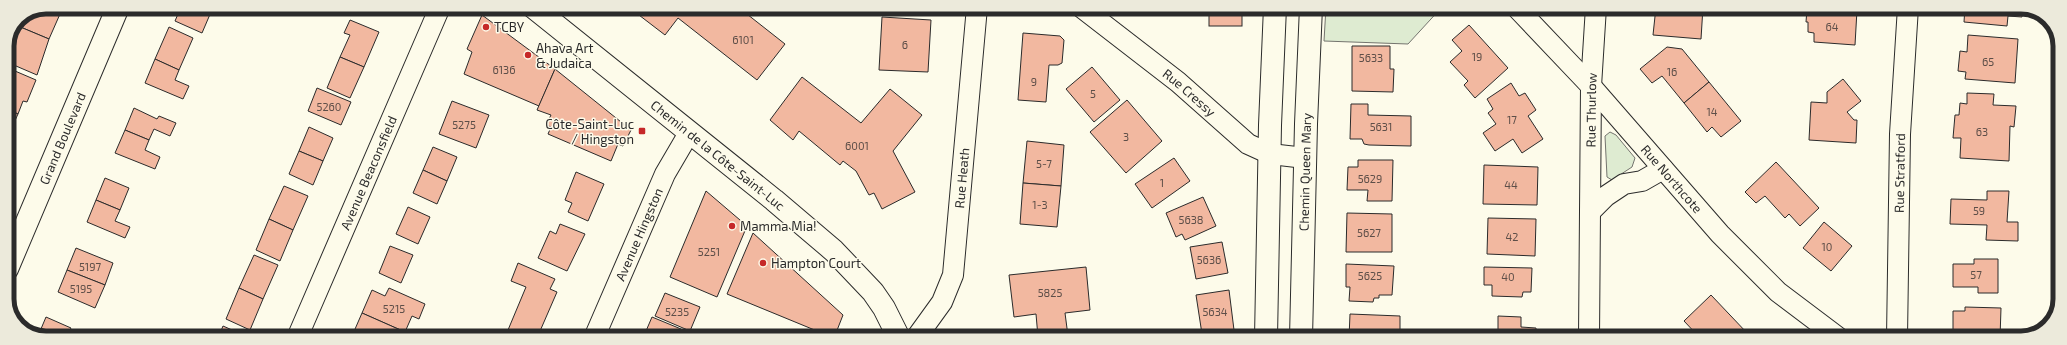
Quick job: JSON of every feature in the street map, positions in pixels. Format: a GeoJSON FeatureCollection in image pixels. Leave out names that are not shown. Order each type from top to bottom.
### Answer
{"type":"FeatureCollection","features":[{"type":"Feature","properties":{"kind":"street","name":"Grand Boulevard"},"geometry":{"type":"LineString","coordinates":[[14,252],[115,14]]}},
{"type":"Feature","properties":{"kind":"street","name":"Avenue Beaconsfield"},"geometry":{"type":"LineString","coordinates":[[300,331],[437,14]]}},
{"type":"Feature","properties":{"kind":"street","name":"Chemin de la Côte-Saint-Luc"},"geometry":{"type":"LineString","coordinates":[[542,14],[774,200],[847,264],[884,308],[896,331]]}},
{"type":"Feature","properties":{"kind":"street","name":"Rue Heath"},"geometry":{"type":"LineString","coordinates":[[921,331],[942,302],[953,275],[977,14]]}},
{"type":"Feature","properties":{"kind":"street","name":"Rue Cressy"},"geometry":{"type":"LineString","coordinates":[[1090,14],[1178,82],[1248,144],[1270,154],[1305,158]]}},
{"type":"Feature","properties":{"kind":"street"},"geometry":{"type":"LineString","coordinates":[[1266,331],[1275,14]]}},
{"type":"Feature","properties":{"kind":"street","name":"Chemin Queen Mary"},"geometry":{"type":"LineString","coordinates":[[1301,331],[1305,158],[1311,14]]}},
{"type":"Feature","properties":{"kind":"street","name":"Rue Northcote"},"geometry":{"type":"LineString","coordinates":[[1523,14],[1591,86],[1720,234],[1778,292],[1830,331]]}},
{"type":"Feature","properties":{"kind":"street","name":"Rue Thurlow"},"geometry":{"type":"LineString","coordinates":[[1589,331],[1591,86],[1596,14]]}},
{"type":"Feature","properties":{"kind":"street","name":"Rue Stratford"},"geometry":{"type":"LineString","coordinates":[[1897,331],[1900,134],[1908,14]]}},
{"type":"Feature","properties":{"kind":"street","name":"Avenue Hingston"},"geometry":{"type":"LineString","coordinates":[[597,331],[665,174],[689,133]]}},
{"type":"Feature","properties":{"kind":"street"},"geometry":{"type":"LineString","coordinates":[[1590,212],[1606,196],[1624,184],[1642,180],[1663,169]]}},
{"type":"Feature","properties":{"kind":"green space"},"geometry":{"type":"Polygon","coordinates":[[[1326,14],[1436,14],[1408,44],[1324,41],[1326,14]]]}},
{"type":"Feature","properties":{"kind":"green space"},"geometry":{"type":"Polygon","coordinates":[[[1610,132],[1616,135],[1635,158],[1632,167],[1612,180],[1607,177],[1605,136],[1610,132]]]}},
{"type":"Feature","properties":{"kind":"building"},"geometry":{"type":"Polygon","coordinates":[[[60,14],[49,39],[20,27],[28,19],[34,16],[60,14]]]}},
{"type":"Feature","properties":{"kind":"building"},"geometry":{"type":"Polygon","coordinates":[[[178,14],[210,14],[202,33],[175,21],[178,14]]]}},
{"type":"Feature","properties":{"kind":"building"},"geometry":{"type":"Polygon","coordinates":[[[638,14],[747,14],[785,44],[757,80],[678,18],[665,35],[638,14]]]}},
{"type":"Feature","properties":{"kind":"building"},"geometry":{"type":"Polygon","coordinates":[[[1209,14],[1242,14],[1242,26],[1209,26],[1209,14]]]}},
{"type":"Feature","properties":{"kind":"building"},"geometry":{"type":"Polygon","coordinates":[[[1655,14],[1703,14],[1701,39],[1653,35],[1655,14]]]}},
{"type":"Feature","properties":{"kind":"building"},"geometry":{"type":"Polygon","coordinates":[[[1807,14],[1857,14],[1855,45],[1814,42],[1814,33],[1808,32],[1808,22],[1806,22],[1807,14]]]}},
{"type":"Feature","properties":{"kind":"building"},"geometry":{"type":"Polygon","coordinates":[[[1965,14],[2022,14],[2022,17],[2008,16],[2007,26],[1964,22],[1965,14]]]}},
{"type":"Feature","properties":{"kind":"building"},"geometry":{"type":"Polygon","coordinates":[[[482,15],[555,69],[539,106],[464,74],[472,52],[467,49],[482,15]]]}},
{"type":"Feature","properties":{"kind":"building"},"geometry":{"type":"Polygon","coordinates":[[[882,17],[931,20],[928,72],[879,70],[882,17]]]}},
{"type":"Feature","properties":{"kind":"building"},"geometry":{"type":"Polygon","coordinates":[[[350,20],[379,32],[364,67],[340,57],[350,35],[344,33],[350,20]]]}},
{"type":"Feature","properties":{"kind":"building"},"geometry":{"type":"Polygon","coordinates":[[[1469,25],[1508,68],[1475,98],[1464,85],[1468,81],[1450,62],[1462,51],[1452,40],[1469,25]]]}},
{"type":"Feature","properties":{"kind":"building"},"geometry":{"type":"Polygon","coordinates":[[[20,27],[49,39],[37,75],[14,65],[14,46],[16,34],[20,27]]]}},
{"type":"Feature","properties":{"kind":"building"},"geometry":{"type":"Polygon","coordinates":[[[169,27],[193,38],[179,70],[155,59],[169,27]]]}},
{"type":"Feature","properties":{"kind":"building"},"geometry":{"type":"Polygon","coordinates":[[[1023,33],[1060,36],[1064,40],[1062,63],[1058,65],[1049,65],[1046,102],[1018,100],[1023,33]]]}},
{"type":"Feature","properties":{"kind":"building"},"geometry":{"type":"Polygon","coordinates":[[[1968,35],[2018,39],[2015,83],[1965,79],[1966,72],[1958,71],[1960,51],[1967,52],[1968,35]]]}},
{"type":"Feature","properties":{"kind":"building"},"geometry":{"type":"Polygon","coordinates":[[[1352,46],[1390,46],[1390,69],[1394,69],[1393,92],[1352,91],[1352,46]]]}},
{"type":"Feature","properties":{"kind":"building"},"geometry":{"type":"Polygon","coordinates":[[[1667,47],[1682,49],[1709,82],[1684,103],[1662,76],[1652,83],[1640,69],[1667,47]]]}},
{"type":"Feature","properties":{"kind":"building"},"geometry":{"type":"Polygon","coordinates":[[[340,57],[364,67],[350,98],[327,88],[340,57]]]}},
{"type":"Feature","properties":{"kind":"building"},"geometry":{"type":"Polygon","coordinates":[[[155,59],[179,70],[175,80],[189,86],[183,99],[145,83],[155,59]]]}},
{"type":"Feature","properties":{"kind":"building"},"geometry":{"type":"Polygon","coordinates":[[[1092,67],[1120,100],[1094,122],[1066,89],[1092,67]]]}},
{"type":"Feature","properties":{"kind":"building"},"geometry":{"type":"Polygon","coordinates":[[[555,69],[631,130],[623,146],[618,144],[611,161],[548,134],[551,127],[546,125],[551,115],[537,110],[555,69]]]}},
{"type":"Feature","properties":{"kind":"building"},"geometry":{"type":"Polygon","coordinates":[[[14,71],[36,80],[27,102],[23,101],[18,114],[14,112],[14,71]]]}},
{"type":"Feature","properties":{"kind":"building"},"geometry":{"type":"Polygon","coordinates":[[[802,77],[861,123],[890,89],[922,115],[893,151],[915,192],[882,209],[874,193],[869,195],[856,171],[843,161],[840,165],[799,131],[793,140],[770,120],[802,77]]]}},
{"type":"Feature","properties":{"kind":"building"},"geometry":{"type":"Polygon","coordinates":[[[1843,79],[1861,101],[1847,112],[1854,120],[1857,120],[1856,143],[1809,140],[1811,102],[1827,103],[1827,92],[1843,79]]]}},
{"type":"Feature","properties":{"kind":"building"},"geometry":{"type":"Polygon","coordinates":[[[1709,82],[1741,121],[1721,137],[1712,127],[1707,132],[1684,103],[1709,82]]]}},
{"type":"Feature","properties":{"kind":"building"},"geometry":{"type":"Polygon","coordinates":[[[1511,83],[1519,96],[1525,93],[1536,110],[1528,116],[1543,139],[1522,153],[1513,139],[1495,151],[1483,133],[1496,124],[1488,113],[1493,109],[1487,99],[1511,83]]]}},
{"type":"Feature","properties":{"kind":"building"},"geometry":{"type":"Polygon","coordinates":[[[317,88],[351,102],[341,125],[308,111],[317,88]]]}},
{"type":"Feature","properties":{"kind":"building"},"geometry":{"type":"Polygon","coordinates":[[[1967,93],[1994,94],[1993,105],[2016,106],[2014,127],[2010,126],[2009,161],[1960,158],[1961,138],[1953,138],[1955,115],[1959,115],[1960,103],[1967,104],[1967,93]]]}},
{"type":"Feature","properties":{"kind":"building"},"geometry":{"type":"Polygon","coordinates":[[[1127,100],[1162,141],[1126,173],[1090,132],[1127,100]]]}},
{"type":"Feature","properties":{"kind":"building"},"geometry":{"type":"Polygon","coordinates":[[[452,101],[489,115],[476,148],[439,134],[452,101]]]}},
{"type":"Feature","properties":{"kind":"building"},"geometry":{"type":"Polygon","coordinates":[[[1351,104],[1368,104],[1368,115],[1411,116],[1411,146],[1369,145],[1364,144],[1362,139],[1350,139],[1351,104]]]}},
{"type":"Feature","properties":{"kind":"building"},"geometry":{"type":"Polygon","coordinates":[[[134,108],[157,119],[159,116],[176,123],[170,136],[154,129],[149,140],[125,130],[134,108]]]}},
{"type":"Feature","properties":{"kind":"building"},"geometry":{"type":"Polygon","coordinates":[[[14,112],[18,114],[14,123],[14,112]]]}},
{"type":"Feature","properties":{"kind":"building"},"geometry":{"type":"Polygon","coordinates":[[[309,127],[333,138],[323,161],[299,151],[309,127]]]}},
{"type":"Feature","properties":{"kind":"building"},"geometry":{"type":"Polygon","coordinates":[[[125,130],[149,140],[145,150],[160,157],[155,169],[115,153],[125,130]]]}},
{"type":"Feature","properties":{"kind":"building"},"geometry":{"type":"Polygon","coordinates":[[[1027,141],[1064,145],[1061,186],[1023,183],[1027,141]]]}},
{"type":"Feature","properties":{"kind":"building"},"geometry":{"type":"Polygon","coordinates":[[[433,147],[457,157],[447,181],[423,170],[433,147]]]}},
{"type":"Feature","properties":{"kind":"building"},"geometry":{"type":"Polygon","coordinates":[[[299,151],[323,161],[313,185],[289,174],[299,151]]]}},
{"type":"Feature","properties":{"kind":"building"},"geometry":{"type":"Polygon","coordinates":[[[1174,158],[1190,181],[1152,208],[1135,184],[1174,158]]]}},
{"type":"Feature","properties":{"kind":"building"},"geometry":{"type":"Polygon","coordinates":[[[1358,160],[1393,160],[1392,201],[1367,201],[1368,190],[1347,190],[1348,167],[1358,167],[1358,160]]]}},
{"type":"Feature","properties":{"kind":"building"},"geometry":{"type":"Polygon","coordinates":[[[1776,162],[1819,208],[1800,226],[1789,214],[1785,218],[1765,196],[1756,203],[1745,192],[1776,162]]]}},
{"type":"Feature","properties":{"kind":"building"},"geometry":{"type":"Polygon","coordinates":[[[1484,165],[1538,167],[1537,205],[1483,204],[1484,165]]]}},
{"type":"Feature","properties":{"kind":"building"},"geometry":{"type":"Polygon","coordinates":[[[423,170],[447,181],[437,204],[413,193],[423,170]]]}},
{"type":"Feature","properties":{"kind":"building"},"geometry":{"type":"Polygon","coordinates":[[[576,172],[604,184],[588,221],[568,212],[572,203],[565,200],[576,172]]]}},
{"type":"Feature","properties":{"kind":"building"},"geometry":{"type":"Polygon","coordinates":[[[105,178],[129,188],[120,210],[96,200],[105,178]]]}},
{"type":"Feature","properties":{"kind":"building"},"geometry":{"type":"Polygon","coordinates":[[[1023,183],[1061,186],[1057,227],[1020,224],[1023,183]]]}},
{"type":"Feature","properties":{"kind":"building"},"geometry":{"type":"Polygon","coordinates":[[[284,186],[308,196],[293,230],[269,219],[284,186]]]}},
{"type":"Feature","properties":{"kind":"building"},"geometry":{"type":"Polygon","coordinates":[[[706,191],[747,226],[717,297],[670,277],[706,191]]]}},
{"type":"Feature","properties":{"kind":"building"},"geometry":{"type":"Polygon","coordinates":[[[1987,191],[2009,191],[2007,222],[2018,222],[2018,241],[1986,240],[1987,225],[1950,224],[1951,199],[1987,200],[1987,191]]]}},
{"type":"Feature","properties":{"kind":"building"},"geometry":{"type":"Polygon","coordinates":[[[1203,197],[1216,226],[1185,240],[1182,234],[1176,237],[1166,213],[1203,197]]]}},
{"type":"Feature","properties":{"kind":"building"},"geometry":{"type":"Polygon","coordinates":[[[96,200],[120,210],[115,221],[130,227],[125,238],[87,222],[96,200]]]}},
{"type":"Feature","properties":{"kind":"building"},"geometry":{"type":"Polygon","coordinates":[[[408,207],[430,217],[418,244],[396,234],[408,207]]]}},
{"type":"Feature","properties":{"kind":"building"},"geometry":{"type":"Polygon","coordinates":[[[1347,213],[1392,214],[1392,252],[1346,252],[1347,213]]]}},
{"type":"Feature","properties":{"kind":"building"},"geometry":{"type":"Polygon","coordinates":[[[1488,218],[1536,219],[1535,256],[1487,254],[1488,218]]]}},
{"type":"Feature","properties":{"kind":"building"},"geometry":{"type":"Polygon","coordinates":[[[269,219],[293,230],[280,261],[256,250],[269,219]]]}},
{"type":"Feature","properties":{"kind":"building"},"geometry":{"type":"Polygon","coordinates":[[[1824,222],[1852,246],[1831,271],[1803,248],[1824,222]]]}},
{"type":"Feature","properties":{"kind":"building"},"geometry":{"type":"Polygon","coordinates":[[[560,224],[585,234],[567,271],[538,258],[550,231],[556,234],[560,224]]]}},
{"type":"Feature","properties":{"kind":"building","name":"Hampton Court"},"geometry":{"type":"Polygon","coordinates":[[[753,233],[843,315],[837,331],[817,331],[727,294],[753,233]]]}},
{"type":"Feature","properties":{"kind":"building"},"geometry":{"type":"Polygon","coordinates":[[[1222,242],[1228,273],[1196,279],[1190,247],[1222,242]]]}},
{"type":"Feature","properties":{"kind":"building"},"geometry":{"type":"Polygon","coordinates":[[[390,246],[413,255],[401,283],[379,273],[390,246]]]}},
{"type":"Feature","properties":{"kind":"building"},"geometry":{"type":"Polygon","coordinates":[[[76,248],[113,263],[105,285],[67,270],[76,248]]]}},
{"type":"Feature","properties":{"kind":"building"},"geometry":{"type":"Polygon","coordinates":[[[254,255],[278,265],[263,299],[239,288],[254,255]]]}},
{"type":"Feature","properties":{"kind":"building"},"geometry":{"type":"Polygon","coordinates":[[[1974,259],[1998,259],[1998,293],[1978,293],[1978,287],[1953,287],[1953,264],[1974,264],[1974,259]]]}},
{"type":"Feature","properties":{"kind":"building"},"geometry":{"type":"Polygon","coordinates":[[[518,263],[555,279],[550,289],[557,292],[540,331],[508,330],[526,287],[511,281],[518,263]]]}},
{"type":"Feature","properties":{"kind":"building"},"geometry":{"type":"Polygon","coordinates":[[[1346,264],[1394,266],[1392,295],[1379,295],[1379,298],[1374,298],[1373,302],[1349,301],[1350,287],[1346,287],[1346,264]]]}},
{"type":"Feature","properties":{"kind":"building"},"geometry":{"type":"Polygon","coordinates":[[[1086,267],[1090,310],[1065,313],[1067,331],[1037,331],[1036,314],[1014,317],[1009,275],[1086,267]]]}},
{"type":"Feature","properties":{"kind":"building"},"geometry":{"type":"Polygon","coordinates":[[[1484,267],[1532,268],[1531,292],[1523,292],[1522,297],[1492,296],[1492,285],[1484,285],[1484,267]]]}},
{"type":"Feature","properties":{"kind":"building"},"geometry":{"type":"Polygon","coordinates":[[[67,270],[105,285],[95,308],[58,292],[67,270]]]}},
{"type":"Feature","properties":{"kind":"building"},"geometry":{"type":"Polygon","coordinates":[[[239,288],[263,299],[250,330],[226,319],[239,288]]]}},
{"type":"Feature","properties":{"kind":"building"},"geometry":{"type":"Polygon","coordinates":[[[389,288],[425,304],[419,319],[412,316],[405,331],[403,331],[362,313],[372,290],[385,296],[389,288]]]}},
{"type":"Feature","properties":{"kind":"building"},"geometry":{"type":"Polygon","coordinates":[[[1229,290],[1234,330],[1202,331],[1196,295],[1229,290]]]}},
{"type":"Feature","properties":{"kind":"building"},"geometry":{"type":"Polygon","coordinates":[[[665,293],[700,307],[690,331],[655,316],[665,293]]]}},
{"type":"Feature","properties":{"kind":"building"},"geometry":{"type":"Polygon","coordinates":[[[1711,295],[1745,331],[1693,331],[1684,321],[1711,295]]]}},
{"type":"Feature","properties":{"kind":"building"},"geometry":{"type":"Polygon","coordinates":[[[1965,307],[2001,308],[2000,331],[1953,331],[1953,311],[1965,311],[1965,307]]]}},
{"type":"Feature","properties":{"kind":"building"},"geometry":{"type":"Polygon","coordinates":[[[362,313],[403,331],[354,331],[362,313]]]}},
{"type":"Feature","properties":{"kind":"building"},"geometry":{"type":"Polygon","coordinates":[[[1350,314],[1400,316],[1400,331],[1349,331],[1350,314]]]}},
{"type":"Feature","properties":{"kind":"building"},"geometry":{"type":"Polygon","coordinates":[[[1498,316],[1521,317],[1521,327],[1536,328],[1536,331],[1498,331],[1498,316]]]}},
{"type":"Feature","properties":{"kind":"building"},"geometry":{"type":"Polygon","coordinates":[[[46,317],[71,328],[70,331],[40,330],[46,317]]]}},
{"type":"Feature","properties":{"kind":"building"},"geometry":{"type":"Polygon","coordinates":[[[652,317],[681,329],[680,331],[646,331],[652,317]]]}},
{"type":"Feature","properties":{"kind":"building"},"geometry":{"type":"Polygon","coordinates":[[[223,326],[234,331],[221,331],[223,326]]]}},
{"type":"Feature","properties":{"kind":"building"},"geometry":{"type":"Polygon","coordinates":[[[1642,330],[1677,330],[1677,331],[1642,330]]]}},
{"type":"Feature","properties":{"kind":"place","name":"TCBY"},"geometry":{"type":"Point","coordinates":[486,27]}},
{"type":"Feature","properties":{"kind":"place","name":"Ahava Art & Judaica"},"geometry":{"type":"Point","coordinates":[528,55]}},
{"type":"Feature","properties":{"kind":"place","name":"Côte-Saint-Luc / Hingston"},"geometry":{"type":"Point","coordinates":[642,131]}},
{"type":"Feature","properties":{"kind":"place","name":"Mamma Mia!"},"geometry":{"type":"Point","coordinates":[732,226]}},
{"type":"Feature","properties":{"kind":"place","name":"Hampton Court"},"geometry":{"type":"Point","coordinates":[763,263]}}]}
